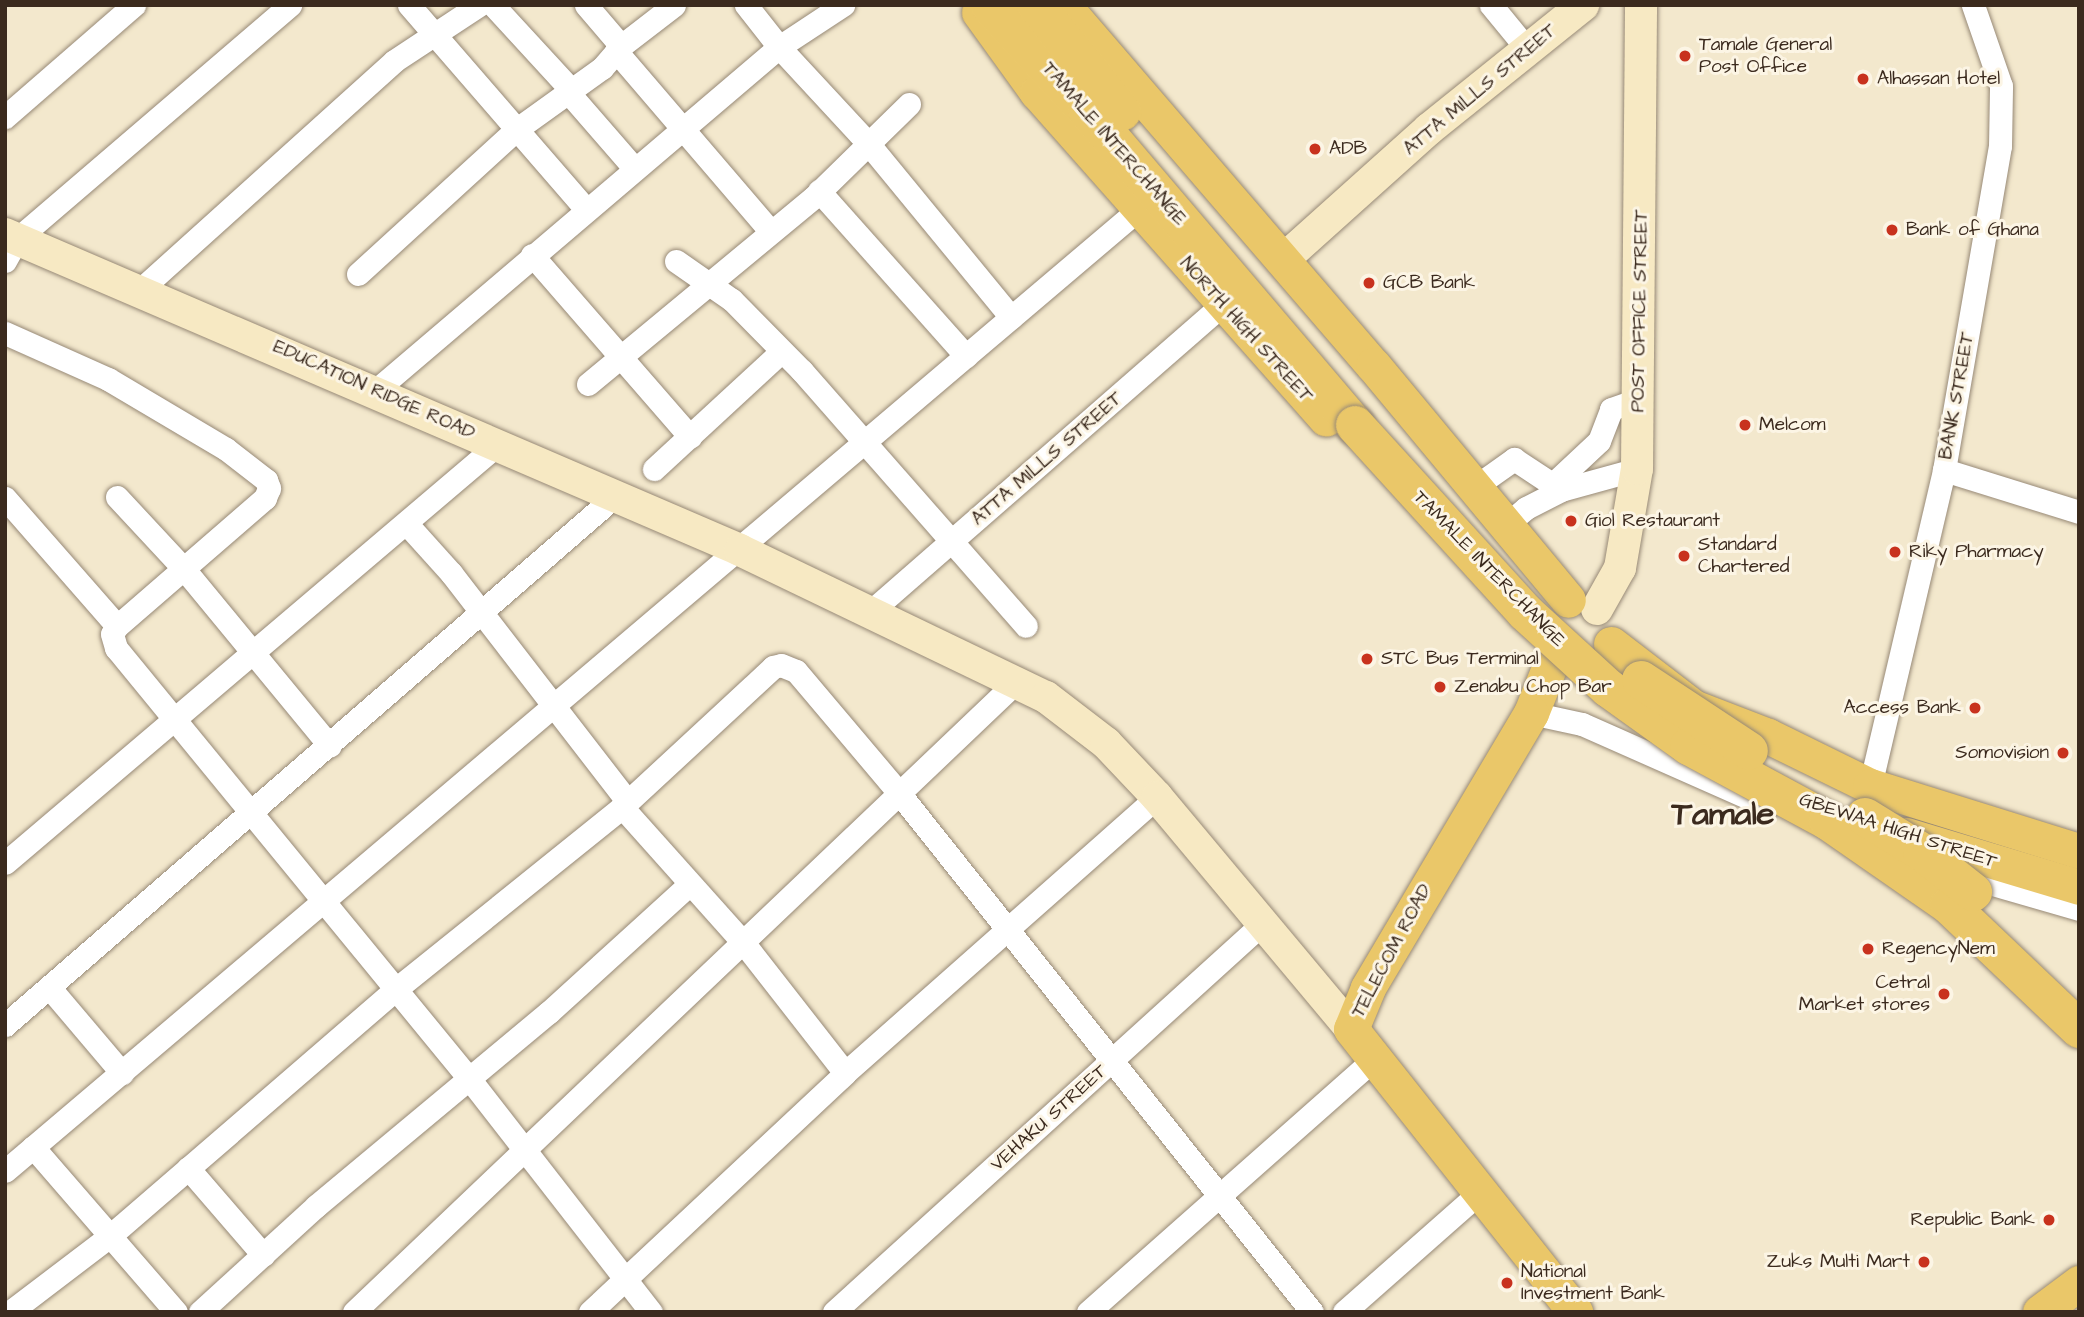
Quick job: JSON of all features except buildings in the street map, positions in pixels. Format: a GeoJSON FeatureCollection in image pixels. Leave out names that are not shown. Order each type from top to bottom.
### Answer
{"type":"FeatureCollection","features":[{"type":"Feature","properties":{"kind":"highway","name":"TAMALE INTERCHANGE"},"geometry":{"type":"LineString","coordinates":[[990,5],[1364,416],[1525,612],[1608,688],[1689,746],[1828,821],[1950,905],[2079,1029]]}},
{"type":"Feature","properties":{"kind":"highway","name":"TAMALE INTERCHANGE"},"geometry":{"type":"LineString","coordinates":[[1062,8],[1364,416],[1542,594],[1618,664],[1714,731],[1922,852],[1977,895],[2079,993]]}},
{"type":"Feature","properties":{"kind":"main road","name":"NORTH HIGH STREET"},"geometry":{"type":"LineString","coordinates":[[974,5],[1038,92],[1139,209],[1553,662]]}},
{"type":"Feature","properties":{"kind":"main road"},"geometry":{"type":"LineString","coordinates":[[1062,8],[1283,260],[1507,524],[1583,605],[1606,619],[1611,644],[1600,666],[1553,662],[1541,617],[1583,605]]}},
{"type":"Feature","properties":{"kind":"main road","name":"GBEWAA HIGH STREET"},"geometry":{"type":"LineString","coordinates":[[1611,644],[1693,706],[1870,786],[2079,851]]}},
{"type":"Feature","properties":{"kind":"main road","name":"TELECOM ROAD"},"geometry":{"type":"LineString","coordinates":[[1553,662],[1531,713],[1368,988],[1351,1030],[1575,1312]]}},
{"type":"Feature","properties":{"kind":"main road","name":"GBEWAA HIGH STREET"},"geometry":{"type":"LineString","coordinates":[[1553,662],[1673,742],[1735,774],[1964,855],[2079,887]]}},
{"type":"Feature","properties":{"kind":"main road"},"geometry":{"type":"LineString","coordinates":[[2040,1312],[2079,1283]]}},
{"type":"Feature","properties":{"kind":"street"},"geometry":{"type":"LineString","coordinates":[[5,117],[134,5]]}},
{"type":"Feature","properties":{"kind":"street"},"geometry":{"type":"LineString","coordinates":[[9,245],[290,5]]}},
{"type":"Feature","properties":{"kind":"street"},"geometry":{"type":"LineString","coordinates":[[409,5],[586,209]]}},
{"type":"Feature","properties":{"kind":"street"},"geometry":{"type":"LineString","coordinates":[[140,290],[394,61],[478,5]]}},
{"type":"Feature","properties":{"kind":"street"},"geometry":{"type":"LineString","coordinates":[[492,5],[634,168]]}},
{"type":"Feature","properties":{"kind":"street"},"geometry":{"type":"LineString","coordinates":[[586,5],[680,129],[771,232]]}},
{"type":"Feature","properties":{"kind":"street"},"geometry":{"type":"LineString","coordinates":[[358,274],[517,130],[570,92],[618,49],[674,5]]}},
{"type":"Feature","properties":{"kind":"street"},"geometry":{"type":"LineString","coordinates":[[746,5],[779,47],[867,142],[1011,317]]}},
{"type":"Feature","properties":{"kind":"street"},"geometry":{"type":"LineString","coordinates":[[376,391],[532,255],[779,47],[843,5]]}},
{"type":"Feature","properties":{"kind":"street"},"geometry":{"type":"LineString","coordinates":[[1491,5],[1528,50]]}},
{"type":"Feature","properties":{"kind":"street","name":"ATTA MILLS STREET"},"geometry":{"type":"LineString","coordinates":[[1283,260],[1429,129],[1583,5]]}},
{"type":"Feature","properties":{"kind":"street","name":"POST OFFICE STREET"},"geometry":{"type":"LineString","coordinates":[[1583,605],[1620,568],[1637,469],[1641,5]]}},
{"type":"Feature","properties":{"kind":"street","name":"BANK STREET"},"geometry":{"type":"LineString","coordinates":[[1870,786],[1944,470],[2003,113],[1996,61],[1973,5]]}},
{"type":"Feature","properties":{"kind":"street"},"geometry":{"type":"LineString","coordinates":[[588,384],[819,191],[909,104]]}},
{"type":"Feature","properties":{"kind":"street"},"geometry":{"type":"LineString","coordinates":[[819,191],[966,356]]}},
{"type":"Feature","properties":{"kind":"street"},"geometry":{"type":"LineString","coordinates":[[5,1171],[1139,209]]}},
{"type":"Feature","properties":{"kind":"street","name":"EDUCATION RIDGE ROAD"},"geometry":{"type":"LineString","coordinates":[[9,245],[140,290],[740,550],[1016,682],[1070,712],[1157,797],[1351,1030]]}},
{"type":"Feature","properties":{"kind":"street"},"geometry":{"type":"LineString","coordinates":[[532,255],[622,355],[690,437]]}},
{"type":"Feature","properties":{"kind":"street"},"geometry":{"type":"LineString","coordinates":[[676,261],[709,282],[782,352],[867,442],[1026,626]]}},
{"type":"Feature","properties":{"kind":"street","name":"ATTA MILLS STREET"},"geometry":{"type":"LineString","coordinates":[[870,612],[1223,304]]}},
{"type":"Feature","properties":{"kind":"street"},"geometry":{"type":"LineString","coordinates":[[5,333],[108,379],[226,449],[267,480],[269,488],[265,498],[117,626],[111,641],[471,1081],[651,1312]]}},
{"type":"Feature","properties":{"kind":"street"},"geometry":{"type":"LineString","coordinates":[[654,469],[782,352]]}},
{"type":"Feature","properties":{"kind":"street"},"geometry":{"type":"LineString","coordinates":[[1507,524],[1556,487],[1600,441],[1611,409],[1637,400]]}},
{"type":"Feature","properties":{"kind":"street"},"geometry":{"type":"LineString","coordinates":[[5,863],[498,444]]}},
{"type":"Feature","properties":{"kind":"street"},"geometry":{"type":"LineString","coordinates":[[1476,486],[1514,459],[1556,487],[1637,469]]}},
{"type":"Feature","properties":{"kind":"street"},"geometry":{"type":"LineString","coordinates":[[1944,470],[2079,512]]}},
{"type":"Feature","properties":{"kind":"street"},"geometry":{"type":"LineString","coordinates":[[5,1026],[615,496]]}},
{"type":"Feature","properties":{"kind":"street"},"geometry":{"type":"LineString","coordinates":[[117,497],[184,569],[330,746]]}},
{"type":"Feature","properties":{"kind":"street"},"geometry":{"type":"LineString","coordinates":[[5,498],[117,626]]}},
{"type":"Feature","properties":{"kind":"street"},"geometry":{"type":"LineString","coordinates":[[406,523],[625,804],[690,884],[742,941],[845,1073]]}},
{"type":"Feature","properties":{"kind":"street"},"geometry":{"type":"LineString","coordinates":[[10,1312],[111,1235],[396,989],[625,804],[773,667],[781,665],[796,671],[900,793],[1217,1197],[1312,1312]]}},
{"type":"Feature","properties":{"kind":"street"},"geometry":{"type":"LineString","coordinates":[[354,1312],[1016,682]]}},
{"type":"Feature","properties":{"kind":"street"},"geometry":{"type":"LineString","coordinates":[[1531,713],[1582,724],[1806,822],[1940,869],[2079,909]]}},
{"type":"Feature","properties":{"kind":"street"},"geometry":{"type":"LineString","coordinates":[[590,1312],[845,1073],[1157,797]]}},
{"type":"Feature","properties":{"kind":"street"},"geometry":{"type":"LineString","coordinates":[[200,1312],[263,1255],[471,1081],[690,884]]}},
{"type":"Feature","properties":{"kind":"street","name":"VEHAKU STREET"},"geometry":{"type":"LineString","coordinates":[[834,1312],[1263,923]]}},
{"type":"Feature","properties":{"kind":"street"},"geometry":{"type":"LineString","coordinates":[[49,988],[122,1073]]}},
{"type":"Feature","properties":{"kind":"street"},"geometry":{"type":"LineString","coordinates":[[1088,1312],[1374,1059]]}},
{"type":"Feature","properties":{"kind":"street"},"geometry":{"type":"LineString","coordinates":[[33,1147],[176,1312]]}},
{"type":"Feature","properties":{"kind":"street"},"geometry":{"type":"LineString","coordinates":[[188,1168],[263,1255]]}},
{"type":"Feature","properties":{"kind":"street"},"geometry":{"type":"LineString","coordinates":[[1344,1312],[1479,1192]]}},
{"type":"Feature","properties":{"kind":"place","name":"Tamale General Post Office"},"geometry":{"type":"Point","coordinates":[1685,56]}},
{"type":"Feature","properties":{"kind":"place","name":"Alhassan Hotel"},"geometry":{"type":"Point","coordinates":[1863,79]}},
{"type":"Feature","properties":{"kind":"place","name":"ADB"},"geometry":{"type":"Point","coordinates":[1315,149]}},
{"type":"Feature","properties":{"kind":"place","name":"Bank of Ghana"},"geometry":{"type":"Point","coordinates":[1892,230]}},
{"type":"Feature","properties":{"kind":"place","name":"GCB Bank"},"geometry":{"type":"Point","coordinates":[1369,283]}},
{"type":"Feature","properties":{"kind":"place","name":"Melcom"},"geometry":{"type":"Point","coordinates":[1745,425]}},
{"type":"Feature","properties":{"kind":"place","name":"Giol Restaurant"},"geometry":{"type":"Point","coordinates":[1571,521]}},
{"type":"Feature","properties":{"kind":"place","name":"Riky Pharmacy"},"geometry":{"type":"Point","coordinates":[1895,552]}},
{"type":"Feature","properties":{"kind":"place","name":"Standard Chartered"},"geometry":{"type":"Point","coordinates":[1684,556]}},
{"type":"Feature","properties":{"kind":"place","name":"STC Bus Terminal"},"geometry":{"type":"Point","coordinates":[1367,659]}},
{"type":"Feature","properties":{"kind":"place","name":"Zenabu Chop Bar"},"geometry":{"type":"Point","coordinates":[1440,687]}},
{"type":"Feature","properties":{"kind":"place","name":"Access Bank"},"geometry":{"type":"Point","coordinates":[1975,708]}},
{"type":"Feature","properties":{"kind":"place","name":"Somovision"},"geometry":{"type":"Point","coordinates":[2063,753]}},
{"type":"Feature","properties":{"kind":"place","name":"RegencyNem"},"geometry":{"type":"Point","coordinates":[1868,949]}},
{"type":"Feature","properties":{"kind":"place","name":"Cetral Market stores"},"geometry":{"type":"Point","coordinates":[1944,994]}},
{"type":"Feature","properties":{"kind":"place","name":"Republic Bank"},"geometry":{"type":"Point","coordinates":[2049,1220]}},
{"type":"Feature","properties":{"kind":"place","name":"Zuks Multi Mart"},"geometry":{"type":"Point","coordinates":[1924,1262]}},
{"type":"Feature","properties":{"kind":"place","name":"National Investment Bank"},"geometry":{"type":"Point","coordinates":[1507,1283]}},
{"type":"Feature","properties":{"kind":"district","name":"Tamale"},"geometry":{"type":"Point","coordinates":[1723,815]}}]}
